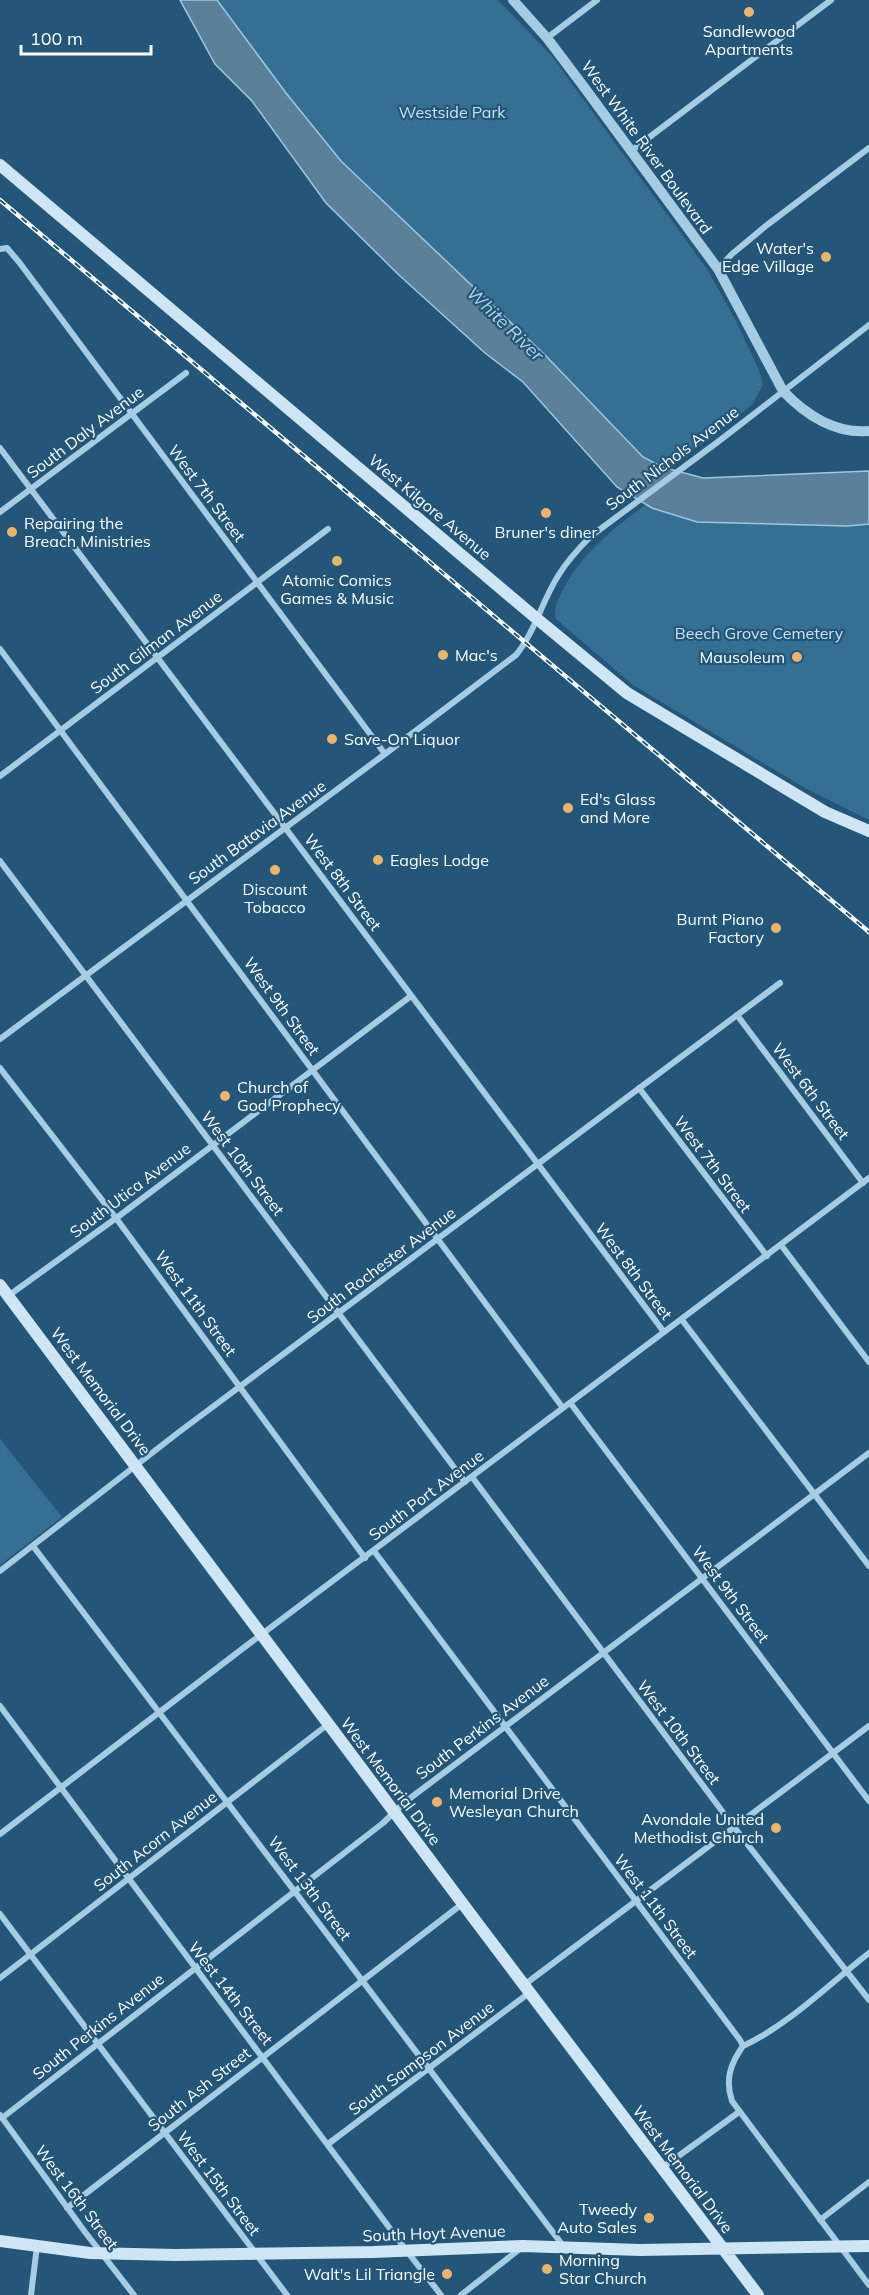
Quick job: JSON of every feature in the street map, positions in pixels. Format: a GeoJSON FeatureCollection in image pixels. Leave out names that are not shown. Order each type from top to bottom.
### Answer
{"type":"FeatureCollection","features":[{"type":"Feature","properties":{"kind":"main road","name":"West Kilgore Avenue"},"geometry":{"type":"LineString","coordinates":[[0,165],[627,693],[825,812],[869,831]]}},
{"type":"Feature","properties":{"kind":"main road","name":"West Memorial Drive"},"geometry":{"type":"LineString","coordinates":[[0,1285],[136,1464],[327,1725],[758,2295]]}},
{"type":"Feature","properties":{"kind":"main road","name":"South Hoyt Avenue"},"geometry":{"type":"LineString","coordinates":[[0,2241],[102,2253],[255,2253],[524,2246],[640,2250],[869,2246]]}},
{"type":"Feature","properties":{"kind":"street","name":"West White River Boulevard"},"geometry":{"type":"LineString","coordinates":[[513,0],[547,38],[718,270],[783,391],[815,419],[847,430],[869,432]]}},
{"type":"Feature","properties":{"kind":"street"},"geometry":{"type":"LineString","coordinates":[[547,38],[597,0]]}},
{"type":"Feature","properties":{"kind":"street"},"geometry":{"type":"LineString","coordinates":[[631,151],[831,0]]}},
{"type":"Feature","properties":{"kind":"street"},"geometry":{"type":"LineString","coordinates":[[718,270],[732,254],[767,225],[869,148]]}},
{"type":"Feature","properties":{"kind":"street","name":"West 7th Street"},"geometry":{"type":"LineString","coordinates":[[4,248],[385,754]]}},
{"type":"Feature","properties":{"kind":"street","name":"South Nichols Avenue"},"geometry":{"type":"LineString","coordinates":[[525,642],[558,576],[575,553],[604,526],[869,325]]}},
{"type":"Feature","properties":{"kind":"street","name":"South Daly Avenue"},"geometry":{"type":"LineString","coordinates":[[0,512],[186,373]]}},
{"type":"Feature","properties":{"kind":"street","name":"West 8th Street"},"geometry":{"type":"LineString","coordinates":[[0,448],[663,1332]]}},
{"type":"Feature","properties":{"kind":"street","name":"South Gilman Avenue"},"geometry":{"type":"LineString","coordinates":[[0,776],[328,529]]}},
{"type":"Feature","properties":{"kind":"street","name":"South Batavia Avenue"},"geometry":{"type":"LineString","coordinates":[[0,1039],[516,655],[525,642]]}},
{"type":"Feature","properties":{"kind":"street","name":"West 9th Street"},"geometry":{"type":"LineString","coordinates":[[0,649],[188,899],[312,1071],[563,1408]]}},
{"type":"Feature","properties":{"kind":"street","name":"West 10th Street"},"geometry":{"type":"LineString","coordinates":[[0,861],[465,1482]]}},
{"type":"Feature","properties":{"kind":"street","name":"South Rochester Avenue"},"geometry":{"type":"LineString","coordinates":[[0,1571],[136,1464],[780,982]]}},
{"type":"Feature","properties":{"kind":"street","name":"South Utica Avenue"},"geometry":{"type":"LineString","coordinates":[[8,1296],[116,1218],[411,996]]}},
{"type":"Feature","properties":{"kind":"street","name":"West 6th Street"},"geometry":{"type":"LineString","coordinates":[[737,1015],[863,1183]]}},
{"type":"Feature","properties":{"kind":"street","name":"West 11th Street"},"geometry":{"type":"LineString","coordinates":[[0,1068],[116,1218],[365,1558]]}},
{"type":"Feature","properties":{"kind":"street","name":"West 7th Street"},"geometry":{"type":"LineString","coordinates":[[639,1088],[767,1256]]}},
{"type":"Feature","properties":{"kind":"street","name":"South Port Avenue"},"geometry":{"type":"LineString","coordinates":[[0,1834],[869,1178]]}},
{"type":"Feature","properties":{"kind":"street"},"geometry":{"type":"LineString","coordinates":[[781,1245],[869,1362]]}},
{"type":"Feature","properties":{"kind":"street","name":"West 8th Street"},"geometry":{"type":"LineString","coordinates":[[682,1320],[869,1566]]}},
{"type":"Feature","properties":{"kind":"street","name":"West 9th Street"},"geometry":{"type":"LineString","coordinates":[[571,1404],[869,1801]]}},
{"type":"Feature","properties":{"kind":"street","name":"South Perkins Avenue"},"geometry":{"type":"LineString","coordinates":[[1,2117],[505,1727],[869,1453]]}},
{"type":"Feature","properties":{"kind":"street","name":"West 10th Street"},"geometry":{"type":"LineString","coordinates":[[472,1477],[734,1827],[869,2000]]}},
{"type":"Feature","properties":{"kind":"street","name":"West 13th Street"},"geometry":{"type":"LineString","coordinates":[[33,1546],[564,2247]]}},
{"type":"Feature","properties":{"kind":"street","name":"West 11th Street"},"geometry":{"type":"LineString","coordinates":[[374,1551],[743,2046]]}},
{"type":"Feature","properties":{"kind":"street","name":"West 14th Street"},"geometry":{"type":"LineString","coordinates":[[0,1706],[128,1880],[263,2056],[441,2295]]}},
{"type":"Feature","properties":{"kind":"street","name":"South Acorn Avenue"},"geometry":{"type":"LineString","coordinates":[[0,1977],[327,1725]]}},
{"type":"Feature","properties":{"kind":"street","name":"South Sampson Avenue"},"geometry":{"type":"LineString","coordinates":[[328,2144],[429,2070],[636,1901],[869,1726]]}},
{"type":"Feature","properties":{"kind":"street","name":"South Ash Street"},"geometry":{"type":"LineString","coordinates":[[68,2208],[463,1903]]}},
{"type":"Feature","properties":{"kind":"street","name":"West 15th Street"},"geometry":{"type":"LineString","coordinates":[[0,1914],[287,2295]]}},
{"type":"Feature","properties":{"kind":"street"},"geometry":{"type":"LineString","coordinates":[[869,1953],[801,2008],[762,2036],[743,2046],[731,2067],[728,2080],[732,2101],[739,2112],[869,2285]]}},
{"type":"Feature","properties":{"kind":"street"},"geometry":{"type":"LineString","coordinates":[[661,2169],[739,2112]]}},
{"type":"Feature","properties":{"kind":"street","name":"West 16th Street"},"geometry":{"type":"LineString","coordinates":[[1,2117],[134,2295]]}},
{"type":"Feature","properties":{"kind":"street"},"geometry":{"type":"LineString","coordinates":[[820,2220],[869,2182]]}},
{"type":"Feature","properties":{"kind":"street"},"geometry":{"type":"LineString","coordinates":[[31,2295],[37,2246]]}},
{"type":"Feature","properties":{"kind":"street"},"geometry":{"type":"LineString","coordinates":[[461,2295],[524,2246]]}},
{"type":"Feature","properties":{"kind":"green space","name":"Westside Park"},"geometry":{"type":"Polygon","coordinates":[[[217,0],[498,0],[551,55],[707,269],[736,321],[759,370],[763,385],[752,405],[667,470],[643,457],[546,356],[341,161],[286,93],[217,0]]]}},
{"type":"Feature","properties":{"kind":"green space","name":"Beech Grove Cemetery"},"geometry":{"type":"Polygon","coordinates":[[[645,505],[652,508],[869,524],[869,820],[805,788],[633,685],[556,619],[555,610],[558,600],[580,563],[610,532],[645,505]]]}},
{"type":"Feature","properties":{"kind":"green space"},"geometry":{"type":"Polygon","coordinates":[[[0,1439],[62,1517],[0,1565],[0,1439]]]}},
{"type":"Feature","properties":{"kind":"water","name":"White River"},"geometry":{"type":"Polygon","coordinates":[[[180,0],[217,0],[286,93],[341,161],[546,356],[643,457],[662,467],[703,478],[869,471],[869,524],[848,526],[697,522],[652,508],[617,487],[523,382],[485,353],[400,276],[326,203],[252,101],[215,64],[180,0]]]}},
{"type":"Feature","properties":{"kind":"railway"},"geometry":{"type":"LineString","coordinates":[[0,200],[869,932]]}},
{"type":"Feature","properties":{"kind":"place","name":"Sandlewood Apartments"},"geometry":{"type":"Point","coordinates":[749,12]}},
{"type":"Feature","properties":{"kind":"place","name":"Water's Edge Village"},"geometry":{"type":"Point","coordinates":[826,257]}},
{"type":"Feature","properties":{"kind":"place","name":"Bruner's diner"},"geometry":{"type":"Point","coordinates":[546,513]}},
{"type":"Feature","properties":{"kind":"place","name":"Repairing the Breach Ministries"},"geometry":{"type":"Point","coordinates":[12,532]}},
{"type":"Feature","properties":{"kind":"place","name":"Atomic Comics Games & Music"},"geometry":{"type":"Point","coordinates":[337,561]}},
{"type":"Feature","properties":{"kind":"place","name":"Mac's"},"geometry":{"type":"Point","coordinates":[443,655]}},
{"type":"Feature","properties":{"kind":"place","name":"Mausoleum"},"geometry":{"type":"Point","coordinates":[797,657]}},
{"type":"Feature","properties":{"kind":"place","name":"Save-On Liquor"},"geometry":{"type":"Point","coordinates":[332,739]}},
{"type":"Feature","properties":{"kind":"place","name":"Ed's Glass and More"},"geometry":{"type":"Point","coordinates":[568,808]}},
{"type":"Feature","properties":{"kind":"place","name":"Eagles Lodge"},"geometry":{"type":"Point","coordinates":[378,860]}},
{"type":"Feature","properties":{"kind":"place","name":"Discount Tobacco"},"geometry":{"type":"Point","coordinates":[275,870]}},
{"type":"Feature","properties":{"kind":"place","name":"Burnt Piano Factory"},"geometry":{"type":"Point","coordinates":[776,928]}},
{"type":"Feature","properties":{"kind":"place","name":"Church of God Prophecy"},"geometry":{"type":"Point","coordinates":[225,1096]}},
{"type":"Feature","properties":{"kind":"place","name":"Memorial Drive Wesleyan Church"},"geometry":{"type":"Point","coordinates":[437,1802]}},
{"type":"Feature","properties":{"kind":"place","name":"Avondale United Methodist Church"},"geometry":{"type":"Point","coordinates":[776,1828]}},
{"type":"Feature","properties":{"kind":"place","name":"Tweedy Auto Sales"},"geometry":{"type":"Point","coordinates":[649,2218]}},
{"type":"Feature","properties":{"kind":"place","name":"Morning Star Church"},"geometry":{"type":"Point","coordinates":[547,2269]}},
{"type":"Feature","properties":{"kind":"place","name":"Walt's Lil Triangle"},"geometry":{"type":"Point","coordinates":[447,2274]}}]}
